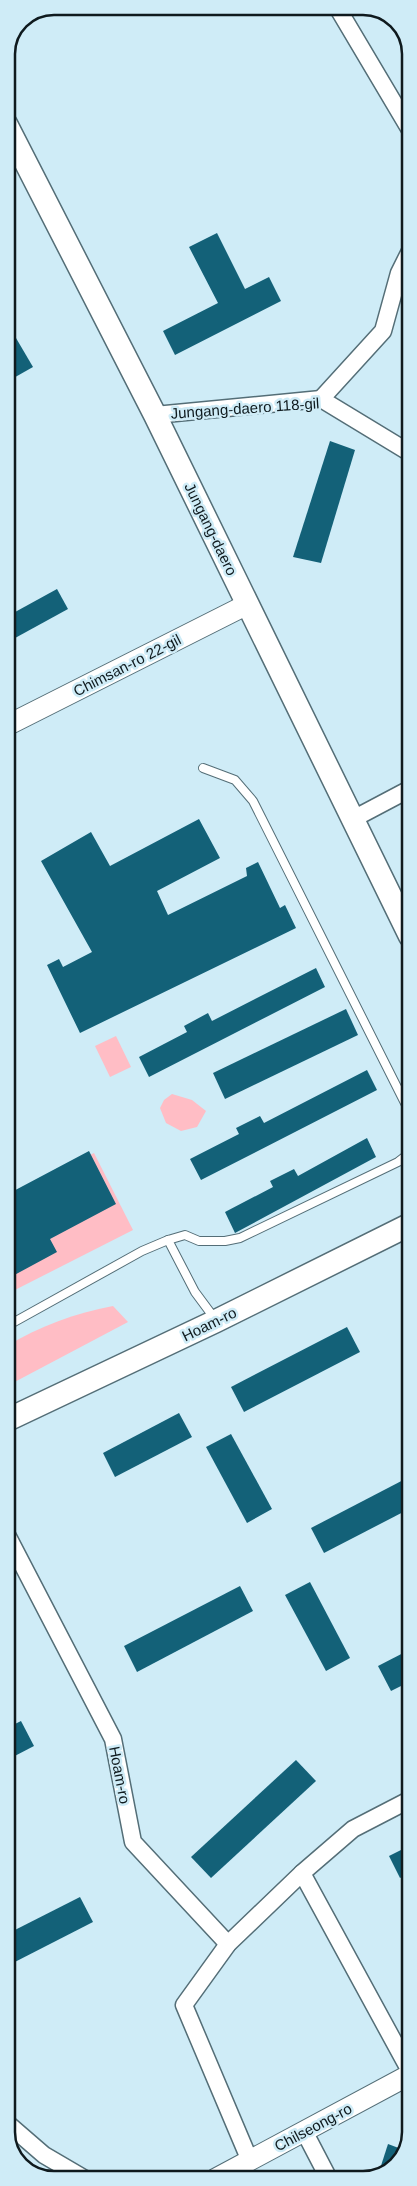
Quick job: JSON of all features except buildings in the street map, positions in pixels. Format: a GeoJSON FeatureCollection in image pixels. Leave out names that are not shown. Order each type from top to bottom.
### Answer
{"type":"FeatureCollection","features":[{"type":"Feature","properties":{"kind":"main road","name":"Jungang-daero"},"geometry":{"type":"LineString","coordinates":[[15,142],[248,604],[402,920]]}},
{"type":"Feature","properties":{"kind":"main road","name":"Hoam-ro"},"geometry":{"type":"LineString","coordinates":[[15,1416],[216,1320],[402,1228]]}},
{"type":"Feature","properties":{"kind":"street"},"geometry":{"type":"LineString","coordinates":[[342,15],[402,117]]}},
{"type":"Feature","properties":{"kind":"street"},"geometry":{"type":"LineString","coordinates":[[321,399],[383,331],[398,273],[402,266]]}},
{"type":"Feature","properties":{"kind":"street","name":"Jungang-daero 118-gil"},"geometry":{"type":"LineString","coordinates":[[154,416],[321,399],[402,448]]}},
{"type":"Feature","properties":{"kind":"street","name":"Chimsan-ro 22-gil"},"geometry":{"type":"LineString","coordinates":[[15,721],[248,604]]}},
{"type":"Feature","properties":{"kind":"street"},"geometry":{"type":"LineString","coordinates":[[353,819],[402,793]]}},
{"type":"Feature","properties":{"kind":"street","name":"Hoam-ro"},"geometry":{"type":"LineString","coordinates":[[15,1550],[113,1739],[133,1842],[228,1944]]}},
{"type":"Feature","properties":{"kind":"street"},"geometry":{"type":"LineString","coordinates":[[250,2161],[184,2005],[228,1944],[302,1873],[353,1829],[402,1804]]}},
{"type":"Feature","properties":{"kind":"street"},"geometry":{"type":"LineString","coordinates":[[302,1873],[402,2056]]}},
{"type":"Feature","properties":{"kind":"street","name":"Chilseong-ro"},"geometry":{"type":"LineString","coordinates":[[231,2171],[402,2078]]}},
{"type":"Feature","properties":{"kind":"street"},"geometry":{"type":"LineString","coordinates":[[15,2130],[44,2155],[71,2171]]}},
{"type":"Feature","properties":{"kind":"street"},"geometry":{"type":"LineString","coordinates":[[304,2131],[325,2171]]}},
{"type":"Feature","properties":{"kind":"lane"},"geometry":{"type":"LineString","coordinates":[[204,768],[235,780],[253,801],[402,1099]]}},
{"type":"Feature","properties":{"kind":"lane"},"geometry":{"type":"LineString","coordinates":[[15,1321],[142,1251],[168,1240],[184,1235],[199,1240],[225,1241],[240,1238],[402,1159]]}},
{"type":"Feature","properties":{"kind":"lane"},"geometry":{"type":"LineString","coordinates":[[168,1240],[195,1292],[216,1320]]}},
{"type":"Feature","properties":{"kind":"shaded area"},"geometry":{"type":"Polygon","coordinates":[[[116,1036],[131,1067],[110,1077],[95,1046],[116,1036]]]}},
{"type":"Feature","properties":{"kind":"shaded area"},"geometry":{"type":"Polygon","coordinates":[[[172,1094],[192,1100],[206,1111],[197,1127],[181,1131],[166,1123],[160,1108],[164,1100],[172,1094]]]}},
{"type":"Feature","properties":{"kind":"shaded area"},"geometry":{"type":"Polygon","coordinates":[[[94,1153],[133,1230],[15,1290],[15,1192],[94,1153]]]}},
{"type":"Feature","properties":{"kind":"shaded area"},"geometry":{"type":"Polygon","coordinates":[[[113,1306],[128,1322],[15,1382],[15,1342],[58,1321],[85,1312],[113,1306]]]}}]}
